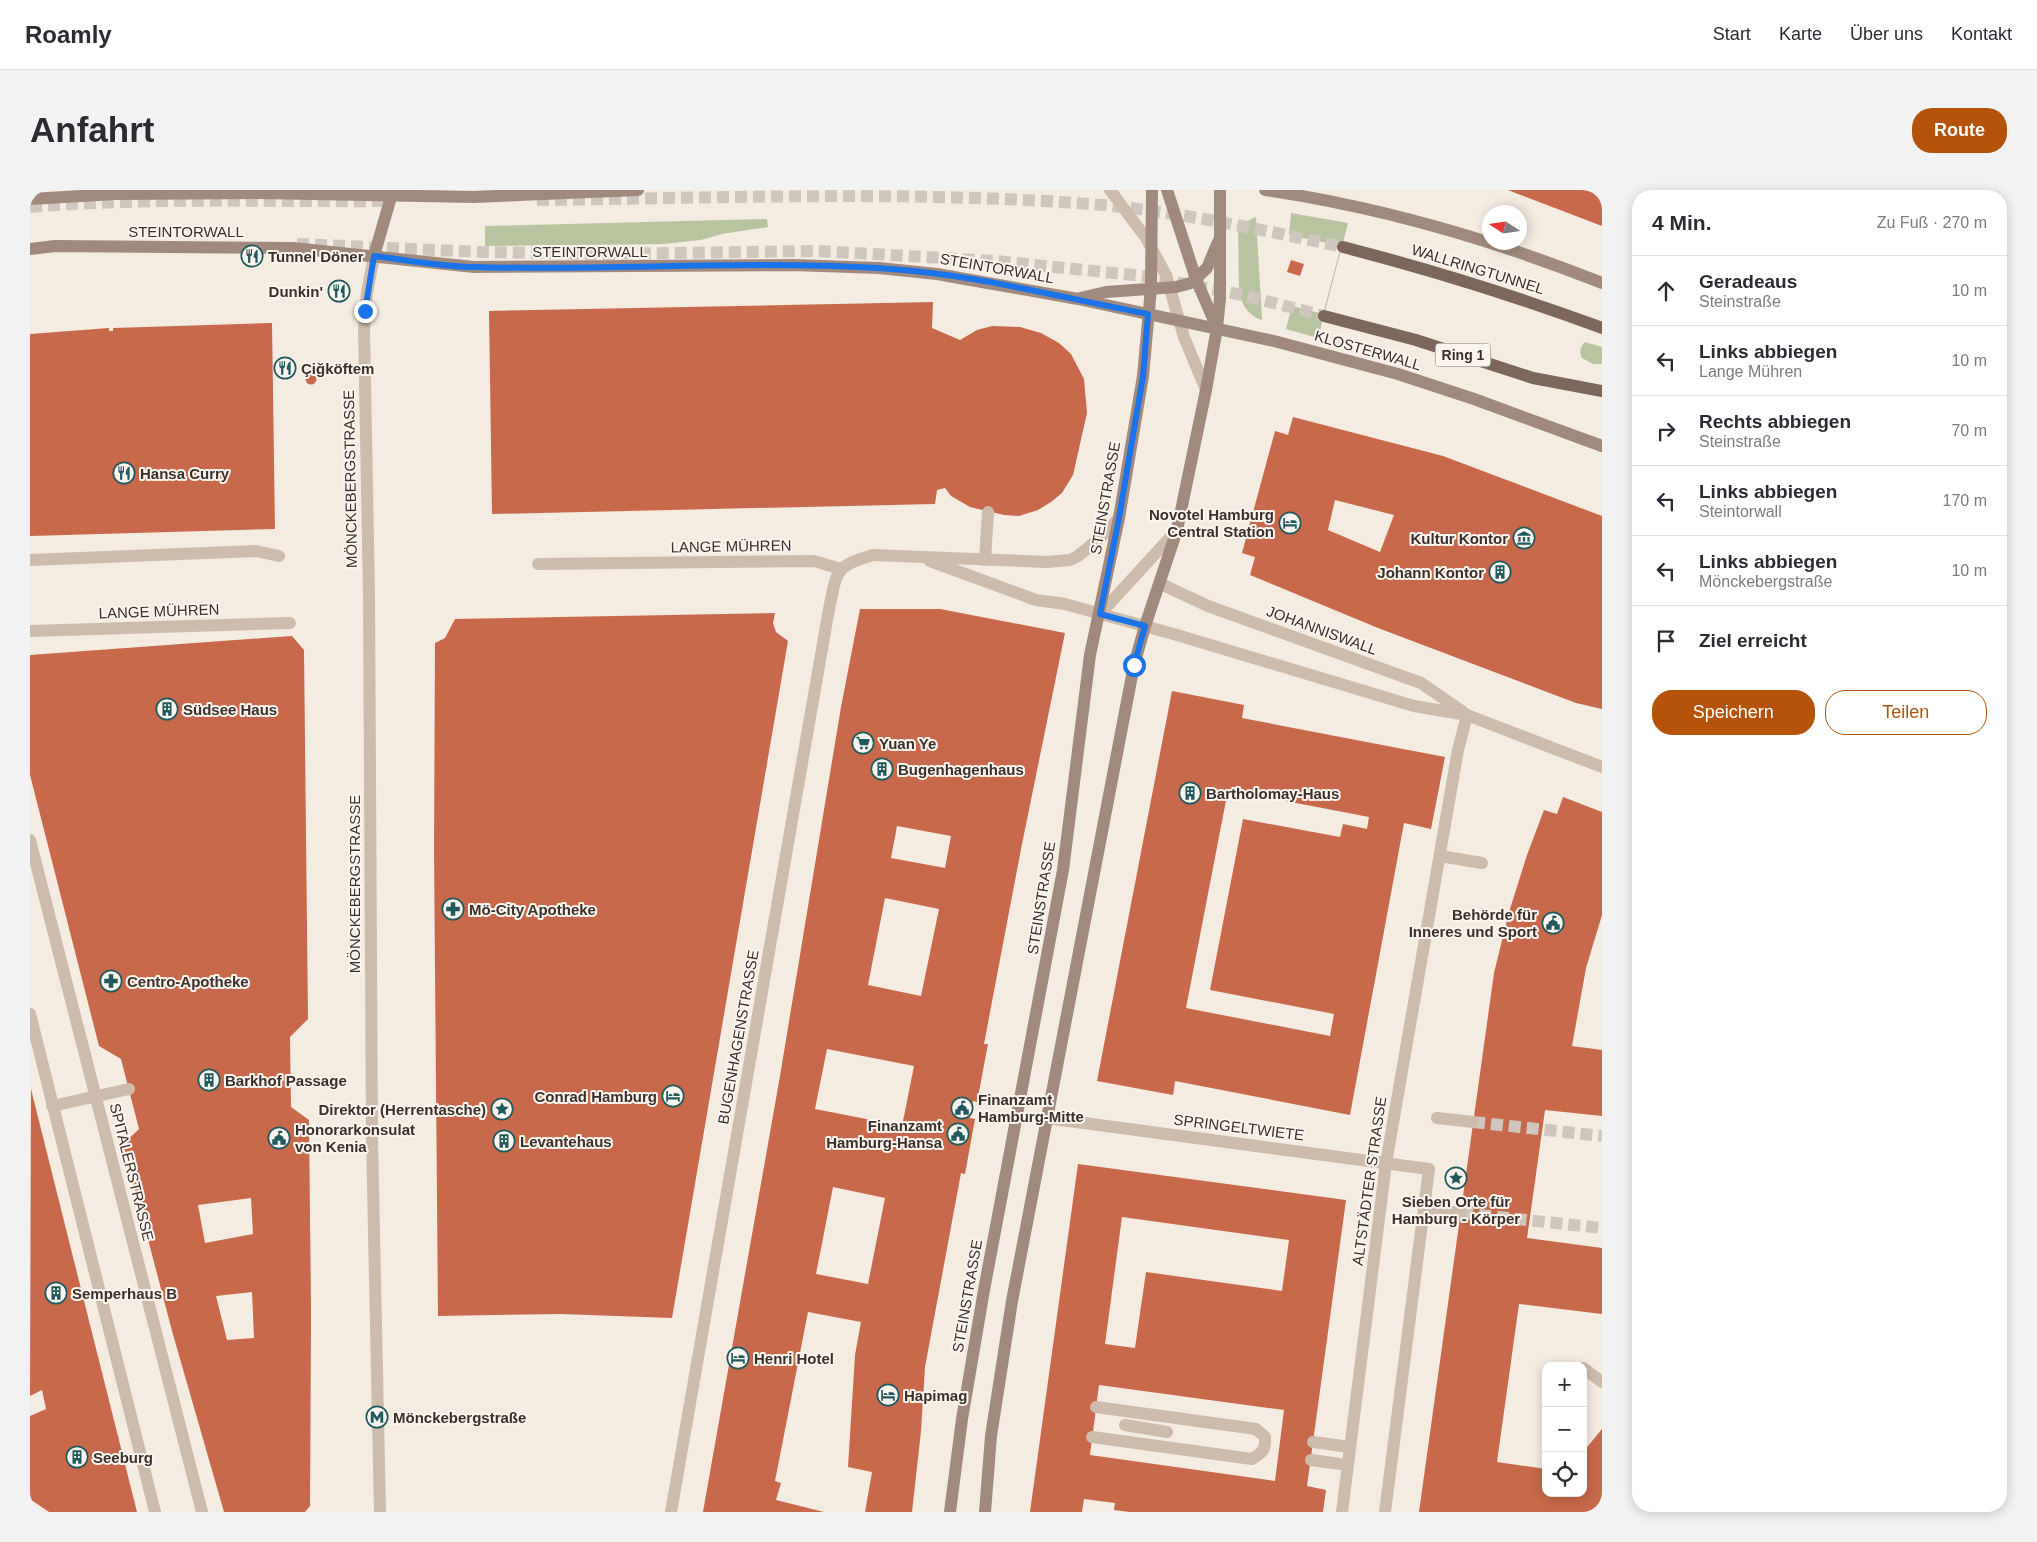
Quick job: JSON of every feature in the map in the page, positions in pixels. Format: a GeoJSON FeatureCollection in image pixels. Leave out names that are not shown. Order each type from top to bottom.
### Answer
{"type":"FeatureCollection","features":[{"type":"Feature","properties":{"kind":"main road"},"geometry":{"type":"LineString","coordinates":[[30,199],[125,194],[392,192],[474,197],[638,190]]}},
{"type":"Feature","properties":{"kind":"main road","name":"STEINSTRASSE"},"geometry":{"type":"LineString","coordinates":[[950,1512],[962,1419],[987,1271],[1063,870],[1090,655],[1119,518],[1143,376],[1151,288],[1152,190]]}},
{"type":"Feature","properties":{"kind":"main road"},"geometry":{"type":"LineString","coordinates":[[1167,190],[1196,279],[1217,328]]}},
{"type":"Feature","properties":{"kind":"main road"},"geometry":{"type":"LineString","coordinates":[[985,1512],[991,1436],[1001,1370],[1046,1118],[1134,665],[1177,530],[1206,390],[1217,328],[1220,190]]}},
{"type":"Feature","properties":{"kind":"main road"},"geometry":{"type":"LineString","coordinates":[[1265,190],[1382,213],[1471,237],[1602,283]]}},
{"type":"Feature","properties":{"kind":"main road"},"geometry":{"type":"LineString","coordinates":[[374,256],[392,192]]}},
{"type":"Feature","properties":{"kind":"main road"},"geometry":{"type":"LineString","coordinates":[[1196,279],[1206,268],[1220,238]]}},
{"type":"Feature","properties":{"kind":"main road","name":"STEINTORWALL"},"geometry":{"type":"LineString","coordinates":[[30,249],[55,246],[293,248],[474,268],[793,265],[879,268],[937,274],[1078,299],[1148,314]]}},
{"type":"Feature","properties":{"kind":"main road","name":"WALLRINGTUNNEL"},"geometry":{"type":"LineString","coordinates":[[1343,247],[1520,298],[1602,328]]}},
{"type":"Feature","properties":{"kind":"main road","name":"Ring 1"},"geometry":{"type":"LineString","coordinates":[[1078,299],[1106,292],[1169,288],[1196,279]]}},
{"type":"Feature","properties":{"kind":"main road","name":"KLOSTERWALL"},"geometry":{"type":"LineString","coordinates":[[1148,314],[1217,328],[1398,374],[1474,399],[1602,446]]}},
{"type":"Feature","properties":{"kind":"main road","name":"Ring 1"},"geometry":{"type":"LineString","coordinates":[[1324,316],[1416,340],[1533,378],[1602,391]]}},
{"type":"Feature","properties":{"kind":"street"},"geometry":{"type":"LineString","coordinates":[[1110,190],[1151,247],[1166,275],[1180,320],[1206,390]]}},
{"type":"Feature","properties":{"kind":"street","name":"MÖNCKEBERGSTRASSE"},"geometry":{"type":"LineString","coordinates":[[374,256],[367,294],[364,330],[369,595],[372,1139],[380,1512]]}},
{"type":"Feature","properties":{"kind":"street"},"geometry":{"type":"LineString","coordinates":[[985,560],[988,512]]}},
{"type":"Feature","properties":{"kind":"street"},"geometry":{"type":"LineString","coordinates":[[841,569],[847,563],[873,554],[1047,562],[1070,560],[1087,550],[1119,518]]}},
{"type":"Feature","properties":{"kind":"street"},"geometry":{"type":"LineString","coordinates":[[1100,614],[1177,530]]}},
{"type":"Feature","properties":{"kind":"street"},"geometry":{"type":"LineString","coordinates":[[30,560],[256,552],[279,556]]}},
{"type":"Feature","properties":{"kind":"street"},"geometry":{"type":"LineString","coordinates":[[918,557],[1036,600],[1064,604],[1145,626]]}},
{"type":"Feature","properties":{"kind":"street","name":"LANGE MÜHREN"},"geometry":{"type":"LineString","coordinates":[[538,564],[814,561],[841,569]]}},
{"type":"Feature","properties":{"kind":"street","name":"BUGENHAGENSTRASSE"},"geometry":{"type":"LineString","coordinates":[[671,1512],[828,609],[841,569]]}},
{"type":"Feature","properties":{"kind":"street","name":"JOHANNISWALL"},"geometry":{"type":"LineString","coordinates":[[1161,584],[1208,606],[1421,683],[1467,714]]}},
{"type":"Feature","properties":{"kind":"street","name":"LANGE MÜHREN"},"geometry":{"type":"LineString","coordinates":[[30,631],[290,623]]}},
{"type":"Feature","properties":{"kind":"street","name":"JOHANNISWALL"},"geometry":{"type":"LineString","coordinates":[[1145,626],[1414,706],[1467,714],[1602,767]]}},
{"type":"Feature","properties":{"kind":"street","name":"ALTSTÄDTER STRASSE"},"geometry":{"type":"LineString","coordinates":[[1342,1512],[1386,1163],[1458,750],[1467,714]]}},
{"type":"Feature","properties":{"kind":"street","name":"SPITALERSTRASSE"},"geometry":{"type":"LineString","coordinates":[[30,840],[202,1512]]}},
{"type":"Feature","properties":{"kind":"street"},"geometry":{"type":"LineString","coordinates":[[1440,856],[1482,863]]}},
{"type":"Feature","properties":{"kind":"street"},"geometry":{"type":"LineString","coordinates":[[30,1014],[155,1512]]}},
{"type":"Feature","properties":{"kind":"street"},"geometry":{"type":"LineString","coordinates":[[52,1106],[129,1090]]}},
{"type":"Feature","properties":{"kind":"street","name":"SPRINGELTWIETE"},"geometry":{"type":"LineString","coordinates":[[1046,1118],[1429,1169],[1424,1209]]}},
{"type":"Feature","properties":{"kind":"street"},"geometry":{"type":"LineString","coordinates":[[1437,1118],[1474,1122]]}},
{"type":"Feature","properties":{"kind":"street"},"geometry":{"type":"LineString","coordinates":[[1385,1512],[1424,1209],[1461,1213]]}},
{"type":"Feature","properties":{"kind":"street"},"geometry":{"type":"LineString","coordinates":[[1587,1371],[1602,1382]]}},
{"type":"Feature","properties":{"kind":"street"},"geometry":{"type":"LineString","coordinates":[[1092,1438],[1252,1459],[1263,1452],[1266,1445],[1266,1437],[1256,1429],[1096,1407]]}},
{"type":"Feature","properties":{"kind":"street"},"geometry":{"type":"LineString","coordinates":[[1116,1409],[1125,1426]]}},
{"type":"Feature","properties":{"kind":"street"},"geometry":{"type":"LineString","coordinates":[[1125,1426],[1167,1432]]}},
{"type":"Feature","properties":{"kind":"street"},"geometry":{"type":"LineString","coordinates":[[1111,1440],[1125,1426]]}},
{"type":"Feature","properties":{"kind":"street"},"geometry":{"type":"LineString","coordinates":[[1313,1442],[1350,1447]]}},
{"type":"Feature","properties":{"kind":"street"},"geometry":{"type":"LineString","coordinates":[[1311,1460],[1348,1466]]}},
{"type":"Feature","properties":{"kind":"green space"},"geometry":{"type":"Polygon","coordinates":[[[1291,213],[1348,223],[1318,338],[1286,329],[1292,306],[1323,314],[1341,246],[1289,235],[1291,213]]]}},
{"type":"Feature","properties":{"kind":"green space"},"geometry":{"type":"Polygon","coordinates":[[[1256,217],[1262,320],[1253,316],[1246,309],[1241,300],[1239,290],[1238,225],[1256,217]]]}},
{"type":"Feature","properties":{"kind":"green space"},"geometry":{"type":"Polygon","coordinates":[[[767,219],[768,227],[722,234],[701,240],[663,244],[485,246],[485,226],[767,219]]]}},
{"type":"Feature","properties":{"kind":"green space"},"geometry":{"type":"Polygon","coordinates":[[[1585,342],[1602,347],[1602,364],[1593,364],[1582,358],[1580,350],[1585,342]]]}},
{"type":"Feature","properties":{"kind":"building"},"geometry":{"type":"Polygon","coordinates":[[[1508,190],[1602,190],[1602,226],[1518,194],[1508,190]]]}},
{"type":"Feature","properties":{"kind":"building"},"geometry":{"type":"Polygon","coordinates":[[[1291,260],[1304,264],[1300,276],[1287,272],[1291,260]]]}},
{"type":"Feature","properties":{"kind":"building"},"geometry":{"type":"Polygon","coordinates":[[[933,302],[932,328],[960,340],[977,330],[992,326],[1020,327],[1041,333],[1059,343],[1071,354],[1084,379],[1087,413],[1073,475],[1062,493],[1038,510],[1019,516],[1004,515],[970,507],[951,496],[945,488],[937,490],[935,504],[492,514],[489,311],[933,302]]]}},
{"type":"Feature","properties":{"kind":"building"},"geometry":{"type":"Polygon","coordinates":[[[272,323],[275,529],[30,536],[30,334],[109,328],[109,331],[113,331],[113,328],[272,323]]]}},
{"type":"Feature","properties":{"kind":"building"},"geometry":{"type":"Polygon","coordinates":[[[309,374],[313,374],[316,379],[315,383],[309,384],[306,381],[306,377],[309,374]]]}},
{"type":"Feature","properties":{"kind":"building"},"geometry":{"type":"Polygon","coordinates":[[[1293,417],[1443,456],[1602,516],[1602,709],[1576,703],[1378,628],[1250,575],[1255,557],[1242,553],[1275,431],[1288,435],[1293,417]],[[1335,500],[1328,530],[1380,552],[1394,515],[1335,500]]]}},
{"type":"Feature","properties":{"kind":"building"},"geometry":{"type":"Polygon","coordinates":[[[860,609],[940,609],[1065,633],[984,1044],[988,1044],[977,1102],[973,1101],[971,1109],[970,1118],[975,1119],[965,1174],[961,1173],[925,1367],[921,1431],[912,1512],[865,1512],[872,1472],[848,1467],[855,1355],[861,1322],[808,1312],[775,1481],[781,1483],[776,1500],[824,1512],[703,1512],[780,1076],[841,707],[860,609]],[[897,826],[891,858],[945,868],[951,836],[897,826]],[[885,898],[868,985],[921,996],[939,909],[885,898]],[[827,1049],[815,1109],[902,1126],[914,1066],[827,1049]],[[833,1187],[816,1274],[868,1284],[885,1198],[833,1187]]]}},
{"type":"Feature","properties":{"kind":"building"},"geometry":{"type":"Polygon","coordinates":[[[775,613],[773,623],[776,632],[788,641],[672,1318],[561,1314],[438,1316],[434,851],[435,643],[445,638],[455,619],[775,613]]]}},
{"type":"Feature","properties":{"kind":"building"},"geometry":{"type":"Polygon","coordinates":[[[292,636],[304,650],[308,1019],[290,1037],[291,1107],[309,1120],[311,1311],[310,1506],[305,1512],[224,1512],[172,1331],[123,1144],[139,1129],[121,1059],[99,1046],[30,775],[30,655],[292,636]],[[251,1198],[198,1205],[205,1243],[253,1234],[251,1198]],[[252,1292],[216,1296],[227,1340],[254,1338],[252,1292]]]}},
{"type":"Feature","properties":{"kind":"building"},"geometry":{"type":"Polygon","coordinates":[[[1172,691],[1244,705],[1242,718],[1445,757],[1431,829],[1404,823],[1350,1115],[1175,1081],[1173,1095],[1097,1081],[1172,691]],[[1228,790],[1186,1008],[1330,1036],[1334,1014],[1210,990],[1243,819],[1340,837],[1343,824],[1367,829],[1369,817],[1228,790]]]}},
{"type":"Feature","properties":{"kind":"building"},"geometry":{"type":"Polygon","coordinates":[[[1563,797],[1602,812],[1602,915],[1586,968],[1572,1046],[1602,1050],[1602,1116],[1545,1110],[1527,1238],[1602,1248],[1602,1314],[1519,1304],[1497,1462],[1542,1468],[1542,1497],[1587,1497],[1587,1447],[1602,1429],[1602,1512],[1419,1512],[1494,973],[1509,912],[1544,810],[1557,814],[1563,797]]]}},
{"type":"Feature","properties":{"kind":"building"},"geometry":{"type":"Polygon","coordinates":[[[31,1089],[137,1512],[49,1512],[30,1499],[30,1416],[46,1409],[42,1390],[30,1396],[31,1089]]]}},
{"type":"Feature","properties":{"kind":"building"},"geometry":{"type":"Polygon","coordinates":[[[1078,1164],[1346,1200],[1307,1486],[1326,1490],[1323,1512],[1130,1512],[1114,1510],[1115,1503],[1084,1499],[1082,1512],[1030,1512],[1078,1164]],[[1122,1217],[1105,1344],[1135,1348],[1146,1272],[1282,1291],[1289,1240],[1122,1217]],[[1099,1385],[1090,1455],[1275,1481],[1284,1410],[1099,1385]]]}},
{"type":"Feature","properties":{"kind":"tunnel"},"geometry":{"type":"LineString","coordinates":[[537,200],[820,196],[1032,200],[1133,208],[1193,217],[1343,247]]}},
{"type":"Feature","properties":{"kind":"tunnel"},"geometry":{"type":"LineString","coordinates":[[30,207],[165,201],[390,201]]}},
{"type":"Feature","properties":{"kind":"tunnel"},"geometry":{"type":"LineString","coordinates":[[297,244],[481,252],[600,254],[817,251],[996,261],[1143,276],[1243,295],[1324,316]]}},
{"type":"Feature","properties":{"kind":"tunnel"},"geometry":{"type":"LineString","coordinates":[[1473,1122],[1602,1136]]}},
{"type":"Feature","properties":{"kind":"tunnel"},"geometry":{"type":"LineString","coordinates":[[1461,1213],[1602,1228]]}},
{"type":"Feature","properties":{"kind":"place","name":"Tunnel Döner"},"geometry":{"type":"Point","coordinates":[252,256]}},
{"type":"Feature","properties":{"kind":"place","name":"Dunkin'"},"geometry":{"type":"Point","coordinates":[339,291]}},
{"type":"Feature","properties":{"kind":"place","name":"Çiğköftem"},"geometry":{"type":"Point","coordinates":[285,368]}},
{"type":"Feature","properties":{"kind":"place","name":"Hansa Curry"},"geometry":{"type":"Point","coordinates":[124,473]}},
{"type":"Feature","properties":{"kind":"place","name":"Novotel Hamburg Central Station"},"geometry":{"type":"Point","coordinates":[1290,523]}},
{"type":"Feature","properties":{"kind":"place","name":"Kultur Kontor"},"geometry":{"type":"Point","coordinates":[1524,538]}},
{"type":"Feature","properties":{"kind":"place","name":"Johann Kontor"},"geometry":{"type":"Point","coordinates":[1500,572]}},
{"type":"Feature","properties":{"kind":"place","name":"Südsee Haus"},"geometry":{"type":"Point","coordinates":[167,709]}},
{"type":"Feature","properties":{"kind":"place","name":"Yuan Ye"},"geometry":{"type":"Point","coordinates":[863,743]}},
{"type":"Feature","properties":{"kind":"place","name":"Bugenhagenhaus"},"geometry":{"type":"Point","coordinates":[882,769]}},
{"type":"Feature","properties":{"kind":"place","name":"Bartholomay-Haus"},"geometry":{"type":"Point","coordinates":[1190,793]}},
{"type":"Feature","properties":{"kind":"place","name":"Mö-City Apotheke"},"geometry":{"type":"Point","coordinates":[453,909]}},
{"type":"Feature","properties":{"kind":"place","name":"Behörde für Inneres und Sport"},"geometry":{"type":"Point","coordinates":[1553,923]}},
{"type":"Feature","properties":{"kind":"place","name":"Centro-Apotheke"},"geometry":{"type":"Point","coordinates":[111,981]}},
{"type":"Feature","properties":{"kind":"place","name":"Barkhof Passage"},"geometry":{"type":"Point","coordinates":[209,1080]}},
{"type":"Feature","properties":{"kind":"place","name":"Conrad Hamburg"},"geometry":{"type":"Point","coordinates":[673,1096]}},
{"type":"Feature","properties":{"kind":"place","name":"Finanzamt Hamburg-Mitte"},"geometry":{"type":"Point","coordinates":[962,1108]}},
{"type":"Feature","properties":{"kind":"place","name":"Direktor (Herrentasche)"},"geometry":{"type":"Point","coordinates":[502,1109]}},
{"type":"Feature","properties":{"kind":"place","name":"Finanzamt Hamburg-Hansa"},"geometry":{"type":"Point","coordinates":[958,1134]}},
{"type":"Feature","properties":{"kind":"place","name":"Honorarkonsulat von Kenia"},"geometry":{"type":"Point","coordinates":[279,1138]}},
{"type":"Feature","properties":{"kind":"place","name":"Levantehaus"},"geometry":{"type":"Point","coordinates":[504,1141]}},
{"type":"Feature","properties":{"kind":"place","name":"Sieben Orte für Hamburg - Körper"},"geometry":{"type":"Point","coordinates":[1456,1178]}},
{"type":"Feature","properties":{"kind":"place","name":"Semperhaus B"},"geometry":{"type":"Point","coordinates":[56,1293]}},
{"type":"Feature","properties":{"kind":"place","name":"Henri Hotel"},"geometry":{"type":"Point","coordinates":[738,1358]}},
{"type":"Feature","properties":{"kind":"place","name":"Hapimag"},"geometry":{"type":"Point","coordinates":[888,1395]}},
{"type":"Feature","properties":{"kind":"place","name":"Mönckebergstraße"},"geometry":{"type":"Point","coordinates":[377,1417]}},
{"type":"Feature","properties":{"kind":"place","name":"Seeburg"},"geometry":{"type":"Point","coordinates":[77,1457]}},
{"type":"Feature","properties":{"kind":"route"},"geometry":{"type":"LineString","coordinates":[[365,311],[374,256],[474,268],[793,265],[879,268],[937,274],[1078,299],[1148,314],[1143,376],[1119,518],[1100,614],[1145,626],[1134,665]]}}]}
